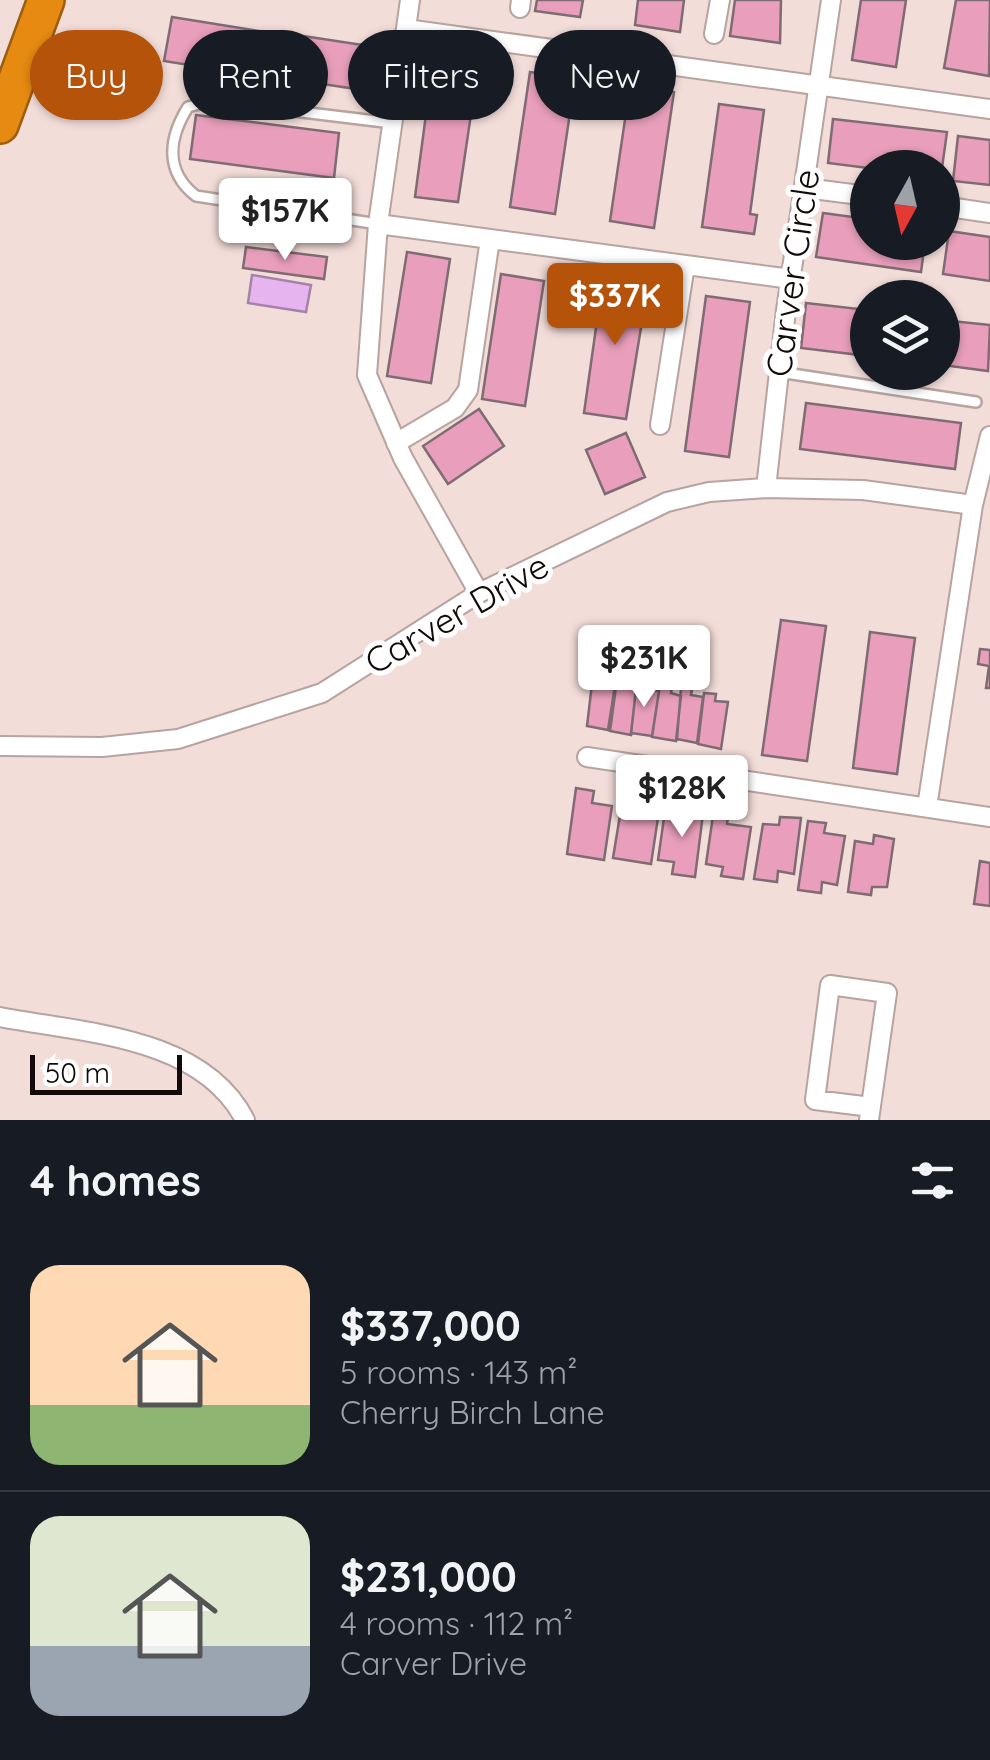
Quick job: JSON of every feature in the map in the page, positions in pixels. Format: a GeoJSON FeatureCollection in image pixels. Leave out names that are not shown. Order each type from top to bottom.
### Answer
{"type":"FeatureCollection","features":[{"type":"Feature","properties":{"kind":"highway"},"geometry":{"type":"LineString","coordinates":[[0,125],[46,0]]}},
{"type":"Feature","properties":{"kind":"street"},"geometry":{"type":"LineString","coordinates":[[410,0],[378,224],[367,375],[396,442],[479,592]]}},
{"type":"Feature","properties":{"kind":"street"},"geometry":{"type":"LineString","coordinates":[[714,34],[720,0]]}},
{"type":"Feature","properties":{"kind":"street","name":"Carver Circle"},"geometry":{"type":"LineString","coordinates":[[766,488],[831,0]]}},
{"type":"Feature","properties":{"kind":"street"},"geometry":{"type":"LineString","coordinates":[[406,29],[990,109]]}},
{"type":"Feature","properties":{"kind":"street"},"geometry":{"type":"LineString","coordinates":[[805,188],[850,194]]}},
{"type":"Feature","properties":{"kind":"street"},"geometry":{"type":"LineString","coordinates":[[960,209],[990,213]]}},
{"type":"Feature","properties":{"kind":"street"},"geometry":{"type":"LineString","coordinates":[[378,224],[792,279]]}},
{"type":"Feature","properties":{"kind":"street"},"geometry":{"type":"LineString","coordinates":[[396,442],[455,408],[468,390],[490,239]]}},
{"type":"Feature","properties":{"kind":"street"},"geometry":{"type":"LineString","coordinates":[[660,425],[684,265]]}},
{"type":"Feature","properties":{"kind":"street"},"geometry":{"type":"LineString","coordinates":[[928,807],[973,505],[990,436]]}},
{"type":"Feature","properties":{"kind":"street","name":"Carver Drive"},"geometry":{"type":"LineString","coordinates":[[0,746],[102,747],[206,734],[322,693],[479,592],[667,502],[709,492],[766,488],[863,490],[973,505]]}},
{"type":"Feature","properties":{"kind":"street"},"geometry":{"type":"LineString","coordinates":[[588,758],[990,816]]}},
{"type":"Feature","properties":{"kind":"street"},"geometry":{"type":"LineString","coordinates":[[830,984],[887,992],[870,1114],[814,1100],[830,984]]}},
{"type":"Feature","properties":{"kind":"street"},"geometry":{"type":"LineString","coordinates":[[0,1018],[155,1049],[192,1063],[234,1098],[245,1120]]}},
{"type":"Feature","properties":{"kind":"lane"},"geometry":{"type":"LineString","coordinates":[[378,224],[196,196],[179,183],[171,158],[178,124],[188,108],[210,101],[392,124]]}},
{"type":"Feature","properties":{"kind":"lane"},"geometry":{"type":"LineString","coordinates":[[779,372],[976,402]]}},
{"type":"Feature","properties":{"kind":"shaded area"},"geometry":{"type":"Polygon","coordinates":[[[252,275],[311,285],[306,312],[248,303],[252,275]]]}},
{"type":"Feature","properties":{"kind":"building"},"geometry":{"type":"Polygon","coordinates":[[[537,0],[583,0],[580,17],[535,11],[537,0]]]}},
{"type":"Feature","properties":{"kind":"building"},"geometry":{"type":"Polygon","coordinates":[[[638,0],[684,0],[680,32],[635,25],[638,0]]]}},
{"type":"Feature","properties":{"kind":"building"},"geometry":{"type":"Polygon","coordinates":[[[735,0],[781,0],[780,43],[730,36],[735,0]]]}},
{"type":"Feature","properties":{"kind":"building"},"geometry":{"type":"Polygon","coordinates":[[[861,0],[906,0],[896,67],[852,60],[861,0]]]}},
{"type":"Feature","properties":{"kind":"building"},"geometry":{"type":"Polygon","coordinates":[[[956,0],[990,0],[989,76],[944,68],[956,0]]]}},
{"type":"Feature","properties":{"kind":"building"},"geometry":{"type":"Polygon","coordinates":[[[172,17],[253,30],[183,30],[183,64],[164,61],[172,17]]]}},
{"type":"Feature","properties":{"kind":"building"},"geometry":{"type":"Polygon","coordinates":[[[328,40],[348,43],[348,88],[328,85],[328,40]]]}},
{"type":"Feature","properties":{"kind":"building"},"geometry":{"type":"Polygon","coordinates":[[[530,72],[534,73],[534,120],[569,120],[555,214],[510,207],[530,72]]]}},
{"type":"Feature","properties":{"kind":"building"},"geometry":{"type":"Polygon","coordinates":[[[719,104],[764,110],[750,214],[757,215],[754,234],[702,227],[719,104]]]}},
{"type":"Feature","properties":{"kind":"building"},"geometry":{"type":"Polygon","coordinates":[[[833,119],[947,132],[944,150],[850,150],[850,166],[828,163],[833,119]]]}},
{"type":"Feature","properties":{"kind":"building"},"geometry":{"type":"Polygon","coordinates":[[[195,120],[236,120],[339,133],[334,178],[190,159],[195,120]]]}},
{"type":"Feature","properties":{"kind":"building"},"geometry":{"type":"Polygon","coordinates":[[[425,120],[470,120],[458,202],[415,197],[425,120]]]}},
{"type":"Feature","properties":{"kind":"building"},"geometry":{"type":"Polygon","coordinates":[[[625,120],[670,120],[654,228],[610,221],[625,120]]]}},
{"type":"Feature","properties":{"kind":"building"},"geometry":{"type":"Polygon","coordinates":[[[958,136],[990,140],[990,185],[960,182],[960,150],[956,150],[958,136]]]}},
{"type":"Feature","properties":{"kind":"building"},"geometry":{"type":"Polygon","coordinates":[[[823,213],[850,217],[850,260],[923,260],[921,272],[816,257],[823,213]]]}},
{"type":"Feature","properties":{"kind":"building"},"geometry":{"type":"Polygon","coordinates":[[[960,233],[990,237],[990,281],[943,274],[945,260],[960,260],[960,233]]]}},
{"type":"Feature","properties":{"kind":"building"},"geometry":{"type":"Polygon","coordinates":[[[246,247],[327,257],[324,279],[243,268],[246,247]]]}},
{"type":"Feature","properties":{"kind":"building"},"geometry":{"type":"Polygon","coordinates":[[[407,252],[450,259],[431,383],[387,376],[407,252]]]}},
{"type":"Feature","properties":{"kind":"building"},"geometry":{"type":"Polygon","coordinates":[[[501,274],[544,281],[525,406],[482,399],[501,274]]]}},
{"type":"Feature","properties":{"kind":"building"},"geometry":{"type":"Polygon","coordinates":[[[603,278],[648,285],[626,419],[584,413],[603,278]]]}},
{"type":"Feature","properties":{"kind":"building"},"geometry":{"type":"Polygon","coordinates":[[[706,296],[750,302],[729,457],[685,451],[706,296]]]}},
{"type":"Feature","properties":{"kind":"building"},"geometry":{"type":"Polygon","coordinates":[[[806,303],[850,308],[850,354],[801,348],[806,303]]]}},
{"type":"Feature","properties":{"kind":"building"},"geometry":{"type":"Polygon","coordinates":[[[960,322],[990,325],[988,371],[960,367],[960,322]]]}},
{"type":"Feature","properties":{"kind":"building"},"geometry":{"type":"Polygon","coordinates":[[[806,403],[961,423],[955,469],[800,449],[806,403]]]}},
{"type":"Feature","properties":{"kind":"building"},"geometry":{"type":"Polygon","coordinates":[[[479,409],[504,446],[448,484],[423,446],[479,409]]]}},
{"type":"Feature","properties":{"kind":"building"},"geometry":{"type":"Polygon","coordinates":[[[626,433],[645,477],[605,494],[586,450],[626,433]]]}},
{"type":"Feature","properties":{"kind":"building"},"geometry":{"type":"Polygon","coordinates":[[[781,620],[826,626],[807,761],[762,755],[781,620]]]}},
{"type":"Feature","properties":{"kind":"building"},"geometry":{"type":"Polygon","coordinates":[[[870,632],[915,638],[897,774],[853,768],[870,632]]]}},
{"type":"Feature","properties":{"kind":"building"},"geometry":{"type":"Polygon","coordinates":[[[980,649],[990,650],[990,688],[986,688],[989,666],[978,664],[980,649]]]}},
{"type":"Feature","properties":{"kind":"building"},"geometry":{"type":"Polygon","coordinates":[[[593,675],[604,676],[603,682],[615,685],[608,730],[587,726],[593,675]]]}},
{"type":"Feature","properties":{"kind":"building"},"geometry":{"type":"Polygon","coordinates":[[[617,680],[636,688],[631,735],[610,731],[617,680]]]}},
{"type":"Feature","properties":{"kind":"building"},"geometry":{"type":"Polygon","coordinates":[[[637,681],[649,682],[648,689],[659,691],[652,736],[631,733],[637,681]]]}},
{"type":"Feature","properties":{"kind":"building"},"geometry":{"type":"Polygon","coordinates":[[[660,685],[672,687],[671,693],[681,696],[676,741],[652,737],[660,685]]]}},
{"type":"Feature","properties":{"kind":"building"},"geometry":{"type":"Polygon","coordinates":[[[681,688],[692,689],[691,695],[703,697],[697,743],[677,739],[681,688]]]}},
{"type":"Feature","properties":{"kind":"building"},"geometry":{"type":"Polygon","coordinates":[[[704,693],[716,694],[715,701],[728,702],[721,749],[698,744],[704,693]]]}},
{"type":"Feature","properties":{"kind":"building"},"geometry":{"type":"Polygon","coordinates":[[[576,788],[594,791],[592,803],[612,806],[604,860],[567,854],[576,788]]]}},
{"type":"Feature","properties":{"kind":"building"},"geometry":{"type":"Polygon","coordinates":[[[623,797],[642,800],[641,808],[659,811],[651,864],[613,858],[623,797]]]}},
{"type":"Feature","properties":{"kind":"building"},"geometry":{"type":"Polygon","coordinates":[[[686,804],[704,806],[695,877],[672,874],[674,862],[658,860],[665,811],[685,814],[686,804]]]}},
{"type":"Feature","properties":{"kind":"building"},"geometry":{"type":"Polygon","coordinates":[[[714,809],[729,811],[727,824],[751,827],[743,879],[721,876],[723,867],[706,864],[714,809]]]}},
{"type":"Feature","properties":{"kind":"building"},"geometry":{"type":"Polygon","coordinates":[[[780,817],[801,818],[794,874],[778,871],[777,882],[754,879],[763,824],[779,825],[780,817]]]}},
{"type":"Feature","properties":{"kind":"building"},"geometry":{"type":"Polygon","coordinates":[[[808,821],[826,823],[824,833],[845,836],[837,885],[822,882],[821,893],[798,890],[808,821]]]}},
{"type":"Feature","properties":{"kind":"building"},"geometry":{"type":"Polygon","coordinates":[[[874,835],[894,839],[887,887],[872,887],[871,895],[848,892],[855,841],[873,844],[874,835]]]}},
{"type":"Feature","properties":{"kind":"building"},"geometry":{"type":"Polygon","coordinates":[[[980,861],[990,863],[990,906],[974,904],[980,861]]]}}]}
